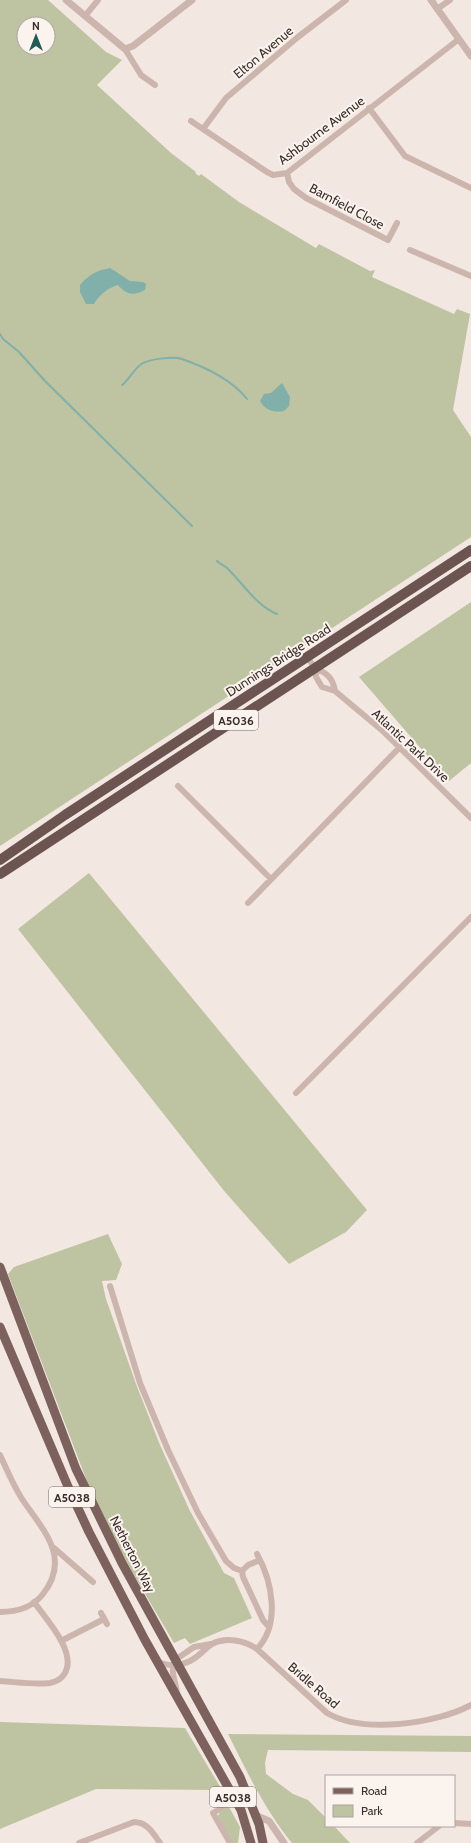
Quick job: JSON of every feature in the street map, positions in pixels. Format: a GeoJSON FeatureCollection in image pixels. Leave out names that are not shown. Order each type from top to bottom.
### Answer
{"type":"FeatureCollection","features":[{"type":"Feature","properties":{"kind":"highway","name":"Dunnings Bridge Road"},"geometry":{"type":"LineString","coordinates":[[0,874],[311,663],[471,550]]}},
{"type":"Feature","properties":{"kind":"highway","name":"Dunnings Bridge Road"},"geometry":{"type":"LineString","coordinates":[[0,860],[65,815],[284,672],[311,663],[471,566]]}},
{"type":"Feature","properties":{"kind":"main road","name":"Netherton Way"},"geometry":{"type":"LineString","coordinates":[[0,1267],[76,1469],[122,1563],[175,1664],[232,1762],[256,1815],[264,1843]]}},
{"type":"Feature","properties":{"kind":"main road","name":"A5038"},"geometry":{"type":"LineString","coordinates":[[0,1327],[68,1489],[112,1579],[241,1810],[251,1843]]}},
{"type":"Feature","properties":{"kind":"street"},"geometry":{"type":"LineString","coordinates":[[66,0],[125,48],[141,75],[155,85]]}},
{"type":"Feature","properties":{"kind":"street"},"geometry":{"type":"LineString","coordinates":[[85,16],[98,0]]}},
{"type":"Feature","properties":{"kind":"street"},"geometry":{"type":"LineString","coordinates":[[125,48],[133,46],[192,0]]}},
{"type":"Feature","properties":{"kind":"street","name":"Elton Avenue"},"geometry":{"type":"LineString","coordinates":[[203,129],[226,98],[298,37],[346,0]]}},
{"type":"Feature","properties":{"kind":"street"},"geometry":{"type":"LineString","coordinates":[[431,0],[471,56]]}},
{"type":"Feature","properties":{"kind":"street"},"geometry":{"type":"LineString","coordinates":[[437,9],[450,0]]}},
{"type":"Feature","properties":{"kind":"street","name":"Ashbourne Avenue"},"geometry":{"type":"LineString","coordinates":[[191,121],[267,172],[273,175],[288,173],[369,108],[459,39]]}},
{"type":"Feature","properties":{"kind":"street"},"geometry":{"type":"LineString","coordinates":[[369,108],[405,156],[471,188]]}},
{"type":"Feature","properties":{"kind":"street","name":"Barnfield Close"},"geometry":{"type":"LineString","coordinates":[[288,173],[289,182],[294,189],[306,198],[388,240],[397,223]]}},
{"type":"Feature","properties":{"kind":"street"},"geometry":{"type":"LineString","coordinates":[[410,250],[471,276]]}},
{"type":"Feature","properties":{"kind":"street","name":"Atlantic Park Drive"},"geometry":{"type":"LineString","coordinates":[[311,663],[323,671],[333,681],[335,691]]}},
{"type":"Feature","properties":{"kind":"street","name":"Atlantic Park Drive"},"geometry":{"type":"LineString","coordinates":[[311,663],[316,677],[322,687],[335,691],[400,747],[471,818]]}},
{"type":"Feature","properties":{"kind":"street"},"geometry":{"type":"LineString","coordinates":[[248,903],[400,747]]}},
{"type":"Feature","properties":{"kind":"street"},"geometry":{"type":"LineString","coordinates":[[178,786],[271,879]]}},
{"type":"Feature","properties":{"kind":"street"},"geometry":{"type":"LineString","coordinates":[[296,1093],[471,917]]}},
{"type":"Feature","properties":{"kind":"street"},"geometry":{"type":"LineString","coordinates":[[110,1286],[140,1383],[168,1450],[198,1513],[226,1562],[234,1568],[242,1571]]}},
{"type":"Feature","properties":{"kind":"street"},"geometry":{"type":"LineString","coordinates":[[0,1455],[16,1488],[47,1534],[54,1548],[86,1578],[93,1582]]}},
{"type":"Feature","properties":{"kind":"street"},"geometry":{"type":"LineString","coordinates":[[0,1612],[19,1610],[34,1602],[43,1594],[52,1577],[55,1565],[54,1548]]}},
{"type":"Feature","properties":{"kind":"street"},"geometry":{"type":"LineString","coordinates":[[242,1571],[258,1557],[268,1580],[271,1596],[269,1627],[265,1640],[257,1649]]}},
{"type":"Feature","properties":{"kind":"street"},"geometry":{"type":"LineString","coordinates":[[242,1571],[252,1598],[269,1627]]}},
{"type":"Feature","properties":{"kind":"street"},"geometry":{"type":"LineString","coordinates":[[0,1682],[46,1683],[58,1680],[64,1674],[68,1661],[67,1652],[34,1602]]}},
{"type":"Feature","properties":{"kind":"street"},"geometry":{"type":"LineString","coordinates":[[61,1641],[104,1619]]}},
{"type":"Feature","properties":{"kind":"street","name":"Bridle Road"},"geometry":{"type":"LineString","coordinates":[[175,1664],[196,1657],[211,1644],[232,1640],[248,1644],[257,1649],[321,1708],[334,1717],[344,1721],[373,1724],[416,1723],[442,1717],[471,1705]]}},
{"type":"Feature","properties":{"kind":"street"},"geometry":{"type":"LineString","coordinates":[[156,1660],[166,1665],[175,1664],[194,1647],[211,1644]]}},
{"type":"Feature","properties":{"kind":"street"},"geometry":{"type":"LineString","coordinates":[[175,1664],[173,1674],[177,1684],[177,1697]]}},
{"type":"Feature","properties":{"kind":"street"},"geometry":{"type":"LineString","coordinates":[[225,1806],[213,1813],[230,1843]]}},
{"type":"Feature","properties":{"kind":"street"},"geometry":{"type":"LineString","coordinates":[[256,1815],[269,1821],[284,1843]]}},
{"type":"Feature","properties":{"kind":"street"},"geometry":{"type":"LineString","coordinates":[[80,1843],[134,1822],[140,1822],[147,1827],[160,1843]]}},
{"type":"Feature","properties":{"kind":"street"},"geometry":{"type":"LineString","coordinates":[[455,1823],[471,1824]]}},
{"type":"Feature","properties":{"kind":"street"},"geometry":{"type":"LineString","coordinates":[[417,1843],[438,1827]]}},
{"type":"Feature","properties":{"kind":"street"},"geometry":{"type":"LineString","coordinates":[[244,1843],[249,1833]]}},
{"type":"Feature","properties":{"kind":"green space"},"geometry":{"type":"Polygon","coordinates":[[[0,0],[48,0],[106,52],[122,60],[97,85],[171,153],[199,176],[201,174],[239,202],[316,248],[319,244],[370,271],[375,270],[372,277],[454,314],[457,309],[470,314],[453,410],[471,437],[471,537],[0,846],[0,0]]]}},
{"type":"Feature","properties":{"kind":"green space"},"geometry":{"type":"Polygon","coordinates":[[[471,602],[471,763],[449,781],[359,677],[471,602]]]}},
{"type":"Feature","properties":{"kind":"green space"},"geometry":{"type":"Polygon","coordinates":[[[89,873],[367,1210],[346,1232],[289,1264],[225,1192],[18,929],[89,873]]]}},
{"type":"Feature","properties":{"kind":"green space"},"geometry":{"type":"Polygon","coordinates":[[[108,1234],[122,1264],[116,1280],[102,1281],[106,1299],[136,1384],[160,1445],[190,1511],[224,1573],[234,1578],[252,1618],[190,1644],[185,1638],[174,1643],[131,1570],[93,1497],[8,1274],[14,1267],[108,1234]]]}},
{"type":"Feature","properties":{"kind":"green space"},"geometry":{"type":"Polygon","coordinates":[[[0,1722],[185,1728],[222,1790],[96,1789],[0,1829],[0,1722]]]}},
{"type":"Feature","properties":{"kind":"green space"},"geometry":{"type":"Polygon","coordinates":[[[228,1734],[471,1736],[471,1752],[268,1750],[265,1763],[266,1774],[293,1794],[308,1800],[325,1817],[325,1827],[335,1827],[350,1843],[292,1843],[273,1817],[249,1776],[228,1734]]]}},
{"type":"Feature","properties":{"kind":"green space"},"geometry":{"type":"Polygon","coordinates":[[[229,1807],[240,1827],[238,1843],[232,1843],[218,1816],[220,1812],[229,1807]]]}},
{"type":"Feature","properties":{"kind":"water"},"geometry":{"type":"Polygon","coordinates":[[[110,268],[130,281],[143,282],[146,284],[145,290],[130,294],[118,285],[104,292],[94,304],[86,304],[80,292],[80,285],[86,278],[101,270],[110,268]]]}},
{"type":"Feature","properties":{"kind":"water"},"geometry":{"type":"Polygon","coordinates":[[[282,383],[290,397],[289,406],[284,411],[280,412],[267,409],[260,401],[264,394],[271,393],[282,383]]]}},
{"type":"Feature","properties":{"kind":"waterway"},"geometry":{"type":"LineString","coordinates":[[0,334],[3,339],[19,352],[45,381],[192,526]]}},
{"type":"Feature","properties":{"kind":"waterway"},"geometry":{"type":"LineString","coordinates":[[122,385],[143,363],[162,358],[178,358],[200,366],[218,375],[234,386],[247,399]]}},
{"type":"Feature","properties":{"kind":"waterway"},"geometry":{"type":"LineString","coordinates":[[217,561],[228,569],[257,601],[277,614]]}}]}
